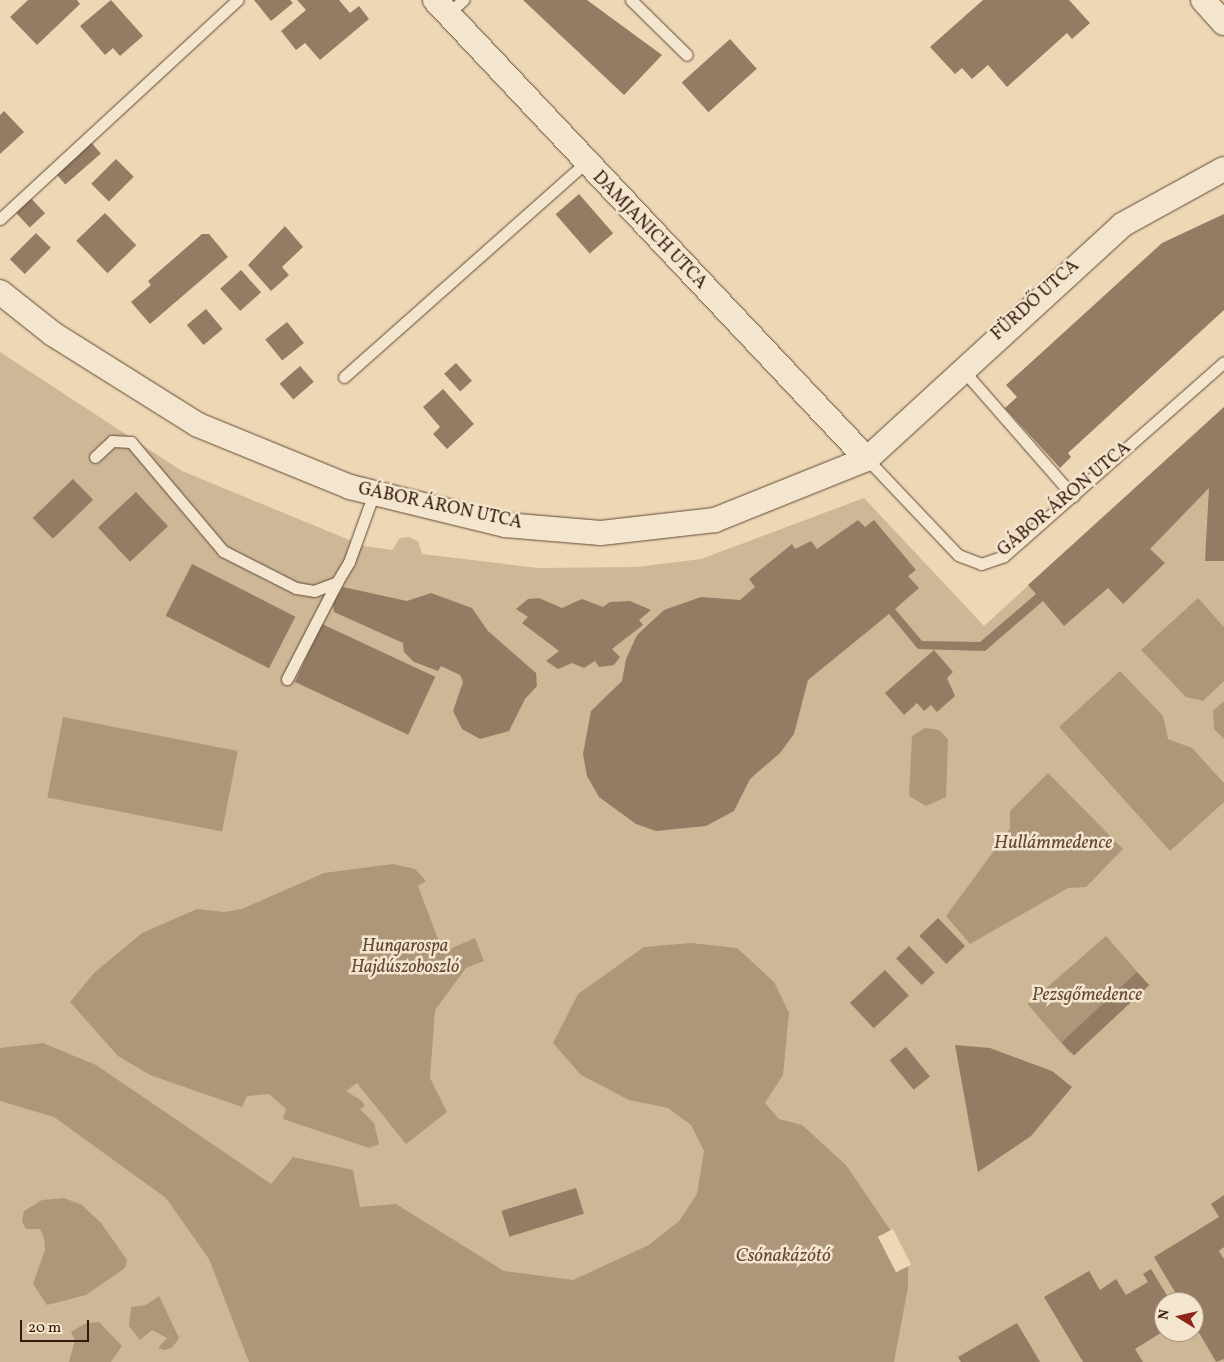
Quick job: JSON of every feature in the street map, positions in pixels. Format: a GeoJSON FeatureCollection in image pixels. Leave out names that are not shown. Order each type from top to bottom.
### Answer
{"type":"FeatureCollection","features":[{"type":"Feature","properties":{"kind":"street"},"geometry":{"type":"LineString","coordinates":[[1203,0],[1224,23]]}},
{"type":"Feature","properties":{"kind":"street","name":"DAMJANICH UTCA"},"geometry":{"type":"LineString","coordinates":[[448,5],[585,163],[867,459]]}},
{"type":"Feature","properties":{"kind":"street","name":"FÜRDŐ UTCA"},"geometry":{"type":"LineString","coordinates":[[867,459],[961,369],[1122,225],[1224,169]]}},
{"type":"Feature","properties":{"kind":"street","name":"GÁBOR ÁRON UTCA"},"geometry":{"type":"LineString","coordinates":[[0,292],[53,334],[198,425],[374,494],[505,525],[601,533],[715,520],[867,459]]}},
{"type":"Feature","properties":{"kind":"lane"},"geometry":{"type":"LineString","coordinates":[[0,219],[237,0]]}},
{"type":"Feature","properties":{"kind":"lane"},"geometry":{"type":"LineString","coordinates":[[631,0],[687,55]]}},
{"type":"Feature","properties":{"kind":"lane"},"geometry":{"type":"LineString","coordinates":[[344,377],[585,163]]}},
{"type":"Feature","properties":{"kind":"lane","name":"GÁBOR ÁRON UTCA"},"geometry":{"type":"LineString","coordinates":[[867,459],[958,555],[981,564],[1004,556],[1224,362]]}},
{"type":"Feature","properties":{"kind":"lane"},"geometry":{"type":"LineString","coordinates":[[961,369],[1073,496]]}},
{"type":"Feature","properties":{"kind":"lane"},"geometry":{"type":"LineString","coordinates":[[95,456],[112,441],[131,442],[223,551],[296,588],[314,591],[337,582]]}},
{"type":"Feature","properties":{"kind":"lane"},"geometry":{"type":"LineString","coordinates":[[287,678],[337,582],[350,562],[374,494]]}},
{"type":"Feature","properties":{"kind":"green space","name":"Hungarospa Hajdúszoboszló"},"geometry":{"type":"Polygon","coordinates":[[[0,352],[182,471],[364,546],[392,550],[400,538],[409,537],[418,541],[422,554],[538,568],[637,567],[701,559],[864,498],[984,626],[1224,407],[1224,1362],[0,1362],[0,352]]]}},
{"type":"Feature","properties":{"kind":"water"},"geometry":{"type":"Polygon","coordinates":[[[1198,598],[1224,627],[1224,681],[1203,701],[1186,697],[1141,650],[1198,598]]]}},
{"type":"Feature","properties":{"kind":"water"},"geometry":{"type":"Polygon","coordinates":[[[1120,671],[1163,716],[1168,739],[1192,748],[1224,783],[1224,802],[1170,851],[1059,727],[1120,671]]]}},
{"type":"Feature","properties":{"kind":"water"},"geometry":{"type":"Polygon","coordinates":[[[1224,701],[1224,739],[1214,729],[1213,711],[1224,701]]]}},
{"type":"Feature","properties":{"kind":"water"},"geometry":{"type":"Polygon","coordinates":[[[63,717],[238,751],[222,831],[47,797],[63,717]]]}},
{"type":"Feature","properties":{"kind":"water"},"geometry":{"type":"Polygon","coordinates":[[[925,728],[939,730],[948,739],[946,797],[926,806],[909,796],[912,736],[925,728]]]}},
{"type":"Feature","properties":{"kind":"water","name":"Hullámmedence"},"geometry":{"type":"Polygon","coordinates":[[[1048,773],[1123,849],[1086,887],[1068,888],[970,944],[946,916],[1010,829],[1010,811],[1048,773]]]}},
{"type":"Feature","properties":{"kind":"water"},"geometry":{"type":"Polygon","coordinates":[[[393,864],[415,869],[426,881],[418,886],[443,952],[475,938],[484,961],[466,968],[435,1010],[430,1078],[447,1112],[406,1144],[357,1083],[346,1091],[362,1101],[365,1106],[360,1109],[374,1123],[379,1144],[369,1148],[283,1119],[286,1109],[269,1094],[247,1096],[242,1107],[150,1075],[118,1056],[70,1002],[94,973],[142,933],[197,909],[224,912],[242,909],[324,873],[393,864]]]}},
{"type":"Feature","properties":{"kind":"water","name":"Pezsgőmedence"},"geometry":{"type":"Polygon","coordinates":[[[1106,936],[1149,985],[1070,1053],[1028,1004],[1106,936]]]}},
{"type":"Feature","properties":{"kind":"water","name":"Csónakázótó"},"geometry":{"type":"Polygon","coordinates":[[[691,943],[737,948],[774,982],[789,1013],[783,1075],[765,1103],[779,1119],[802,1125],[846,1165],[895,1237],[908,1265],[908,1287],[894,1362],[249,1362],[209,1259],[166,1198],[54,1117],[0,1101],[0,1048],[43,1043],[96,1065],[271,1184],[293,1157],[353,1170],[360,1207],[396,1204],[504,1271],[573,1280],[649,1245],[679,1221],[697,1194],[704,1151],[691,1125],[668,1108],[629,1100],[581,1075],[553,1043],[578,994],[644,947],[691,943]]]}},
{"type":"Feature","properties":{"kind":"water"},"geometry":{"type":"Polygon","coordinates":[[[64,1198],[82,1205],[101,1223],[127,1260],[125,1268],[86,1295],[47,1305],[33,1284],[45,1250],[44,1238],[40,1229],[26,1229],[22,1222],[24,1211],[42,1200],[64,1198]]]}},
{"type":"Feature","properties":{"kind":"water"},"geometry":{"type":"Polygon","coordinates":[[[159,1296],[179,1338],[172,1348],[164,1350],[158,1348],[167,1338],[152,1330],[140,1340],[129,1326],[131,1307],[146,1305],[159,1296]]]}},
{"type":"Feature","properties":{"kind":"water"},"geometry":{"type":"Polygon","coordinates":[[[99,1322],[122,1346],[111,1362],[69,1362],[75,1340],[71,1332],[86,1323],[99,1322]]]}},
{"type":"Feature","properties":{"kind":"pier"},"geometry":{"type":"Polygon","coordinates":[[[893,1229],[911,1265],[896,1272],[878,1237],[893,1229]]]}},
{"type":"Feature","properties":{"kind":"building"},"geometry":{"type":"Polygon","coordinates":[[[28,0],[77,0],[80,4],[37,45],[10,17],[28,0]]]}},
{"type":"Feature","properties":{"kind":"building"},"geometry":{"type":"Polygon","coordinates":[[[111,0],[143,36],[120,56],[113,48],[105,55],[80,26],[111,0]]]}},
{"type":"Feature","properties":{"kind":"building"},"geometry":{"type":"Polygon","coordinates":[[[254,0],[290,0],[293,3],[271,21],[254,0]]]}},
{"type":"Feature","properties":{"kind":"building"},"geometry":{"type":"Polygon","coordinates":[[[297,0],[339,0],[350,13],[359,6],[369,19],[320,60],[305,43],[296,50],[281,31],[306,10],[297,0]]]}},
{"type":"Feature","properties":{"kind":"building"},"geometry":{"type":"Polygon","coordinates":[[[523,0],[587,0],[662,55],[624,95],[523,0]]]}},
{"type":"Feature","properties":{"kind":"building"},"geometry":{"type":"Polygon","coordinates":[[[983,0],[1069,0],[1090,23],[1072,39],[1067,33],[1007,87],[988,65],[972,79],[962,68],[955,74],[930,47],[983,0]]]}},
{"type":"Feature","properties":{"kind":"building"},"geometry":{"type":"Polygon","coordinates":[[[730,39],[757,69],[708,112],[682,82],[730,39]]]}},
{"type":"Feature","properties":{"kind":"building"},"geometry":{"type":"Polygon","coordinates":[[[4,111],[24,132],[0,154],[0,115],[4,111]]]}},
{"type":"Feature","properties":{"kind":"building"},"geometry":{"type":"Polygon","coordinates":[[[89,140],[101,154],[65,184],[54,171],[89,140]]]}},
{"type":"Feature","properties":{"kind":"building"},"geometry":{"type":"Polygon","coordinates":[[[116,159],[134,177],[109,201],[91,184],[116,159]]]}},
{"type":"Feature","properties":{"kind":"building"},"geometry":{"type":"Polygon","coordinates":[[[579,194],[613,233],[590,254],[556,214],[579,194]]]}},
{"type":"Feature","properties":{"kind":"building"},"geometry":{"type":"Polygon","coordinates":[[[28,195],[45,213],[30,228],[13,209],[28,195]]]}},
{"type":"Feature","properties":{"kind":"building"},"geometry":{"type":"Polygon","coordinates":[[[105,213],[136,245],[107,273],[76,241],[105,213]]]}},
{"type":"Feature","properties":{"kind":"building"},"geometry":{"type":"Polygon","coordinates":[[[1224,214],[1224,310],[1068,453],[1071,457],[1060,468],[1005,408],[1017,397],[1006,385],[1162,243],[1224,214]]]}},
{"type":"Feature","properties":{"kind":"building"},"geometry":{"type":"Polygon","coordinates":[[[285,226],[303,247],[282,267],[289,275],[271,291],[248,265],[285,226]]]}},
{"type":"Feature","properties":{"kind":"building"},"geometry":{"type":"Polygon","coordinates":[[[36,233],[51,248],[25,274],[10,259],[36,233]]]}},
{"type":"Feature","properties":{"kind":"building"},"geometry":{"type":"Polygon","coordinates":[[[202,234],[209,234],[228,257],[150,324],[131,302],[151,285],[148,281],[202,234]]]}},
{"type":"Feature","properties":{"kind":"building"},"geometry":{"type":"Polygon","coordinates":[[[241,270],[261,292],[240,311],[220,289],[241,270]]]}},
{"type":"Feature","properties":{"kind":"building"},"geometry":{"type":"Polygon","coordinates":[[[206,309],[223,329],[204,345],[187,325],[206,309]]]}},
{"type":"Feature","properties":{"kind":"building"},"geometry":{"type":"Polygon","coordinates":[[[287,322],[304,343],[282,361],[265,340],[287,322]]]}},
{"type":"Feature","properties":{"kind":"building"},"geometry":{"type":"Polygon","coordinates":[[[456,363],[472,381],[460,392],[444,374],[456,363]]]}},
{"type":"Feature","properties":{"kind":"building"},"geometry":{"type":"Polygon","coordinates":[[[300,366],[314,382],[293,400],[280,384],[300,366]]]}},
{"type":"Feature","properties":{"kind":"building"},"geometry":{"type":"Polygon","coordinates":[[[443,389],[474,424],[447,449],[433,434],[440,427],[423,407],[443,389]]]}},
{"type":"Feature","properties":{"kind":"building"},"geometry":{"type":"Polygon","coordinates":[[[1224,407],[1224,561],[1205,561],[1209,488],[1150,549],[1165,563],[1123,604],[1108,588],[1064,626],[1043,601],[985,651],[918,649],[889,614],[808,680],[794,734],[780,753],[750,779],[734,811],[706,826],[656,831],[636,824],[599,797],[587,776],[583,754],[591,711],[622,681],[626,659],[637,635],[664,610],[701,597],[740,600],[755,587],[749,579],[792,544],[795,549],[811,541],[817,549],[858,520],[865,527],[874,520],[916,570],[908,576],[919,588],[895,609],[922,641],[980,642],[1036,594],[1028,585],[1224,407]]]}},
{"type":"Feature","properties":{"kind":"building"},"geometry":{"type":"Polygon","coordinates":[[[73,479],[93,500],[53,539],[33,518],[73,479]]]}},
{"type":"Feature","properties":{"kind":"building"},"geometry":{"type":"Polygon","coordinates":[[[136,492],[168,526],[130,562],[98,527],[136,492]]]}},
{"type":"Feature","properties":{"kind":"building"},"geometry":{"type":"Polygon","coordinates":[[[192,564],[295,617],[269,668],[166,616],[192,564]]]}},
{"type":"Feature","properties":{"kind":"building"},"geometry":{"type":"Polygon","coordinates":[[[343,587],[407,601],[431,593],[472,608],[488,631],[536,673],[537,686],[525,699],[509,731],[480,739],[462,729],[453,711],[463,682],[460,675],[441,666],[438,671],[414,662],[404,652],[403,643],[334,612],[333,604],[343,587]]]}},
{"type":"Feature","properties":{"kind":"building"},"geometry":{"type":"Polygon","coordinates":[[[539,598],[562,608],[582,599],[603,607],[610,602],[630,601],[651,610],[639,620],[643,625],[612,649],[620,657],[614,665],[599,667],[595,661],[584,668],[572,663],[558,669],[546,661],[559,651],[522,623],[528,617],[516,609],[528,599],[539,598]]]}},
{"type":"Feature","properties":{"kind":"building"},"geometry":{"type":"Polygon","coordinates":[[[322,624],[435,677],[408,735],[295,682],[322,624]]]}},
{"type":"Feature","properties":{"kind":"building"},"geometry":{"type":"Polygon","coordinates":[[[934,650],[953,672],[947,678],[955,696],[937,712],[931,705],[924,711],[917,703],[904,715],[885,693],[934,650]]]}},
{"type":"Feature","properties":{"kind":"building"},"geometry":{"type":"Polygon","coordinates":[[[938,918],[965,946],[946,964],[919,936],[938,918]]]}},
{"type":"Feature","properties":{"kind":"building"},"geometry":{"type":"Polygon","coordinates":[[[909,946],[935,973],[922,985],[896,959],[909,946]]]}},
{"type":"Feature","properties":{"kind":"building"},"geometry":{"type":"Polygon","coordinates":[[[885,970],[909,996],[874,1028],[850,1003],[885,970]]]}},
{"type":"Feature","properties":{"kind":"building"},"geometry":{"type":"Polygon","coordinates":[[[1137,972],[1149,985],[1074,1055],[1062,1042],[1137,972]]]}},
{"type":"Feature","properties":{"kind":"building"},"geometry":{"type":"Polygon","coordinates":[[[955,1045],[990,1048],[1052,1071],[1072,1087],[1031,1136],[978,1172],[955,1045]]]}},
{"type":"Feature","properties":{"kind":"building"},"geometry":{"type":"Polygon","coordinates":[[[906,1047],[930,1077],[914,1090],[890,1060],[906,1047]]]}},
{"type":"Feature","properties":{"kind":"building"},"geometry":{"type":"Polygon","coordinates":[[[576,1188],[584,1214],[509,1237],[501,1211],[576,1188]]]}},
{"type":"Feature","properties":{"kind":"building"},"geometry":{"type":"Polygon","coordinates":[[[1224,1195],[1224,1247],[1219,1251],[1224,1259],[1224,1359],[1216,1362],[1204,1341],[1204,1292],[1175,1292],[1154,1257],[1219,1217],[1211,1204],[1224,1195]]]}},
{"type":"Feature","properties":{"kind":"building"},"geometry":{"type":"Polygon","coordinates":[[[1151,1269],[1165,1292],[1154,1292],[1154,1337],[1135,1349],[1143,1362],[1083,1362],[1044,1297],[1089,1271],[1100,1290],[1116,1279],[1126,1295],[1148,1282],[1143,1274],[1151,1269]]]}},
{"type":"Feature","properties":{"kind":"building"},"geometry":{"type":"Polygon","coordinates":[[[1017,1323],[1040,1362],[961,1362],[958,1357],[1017,1323]]]}}]}
